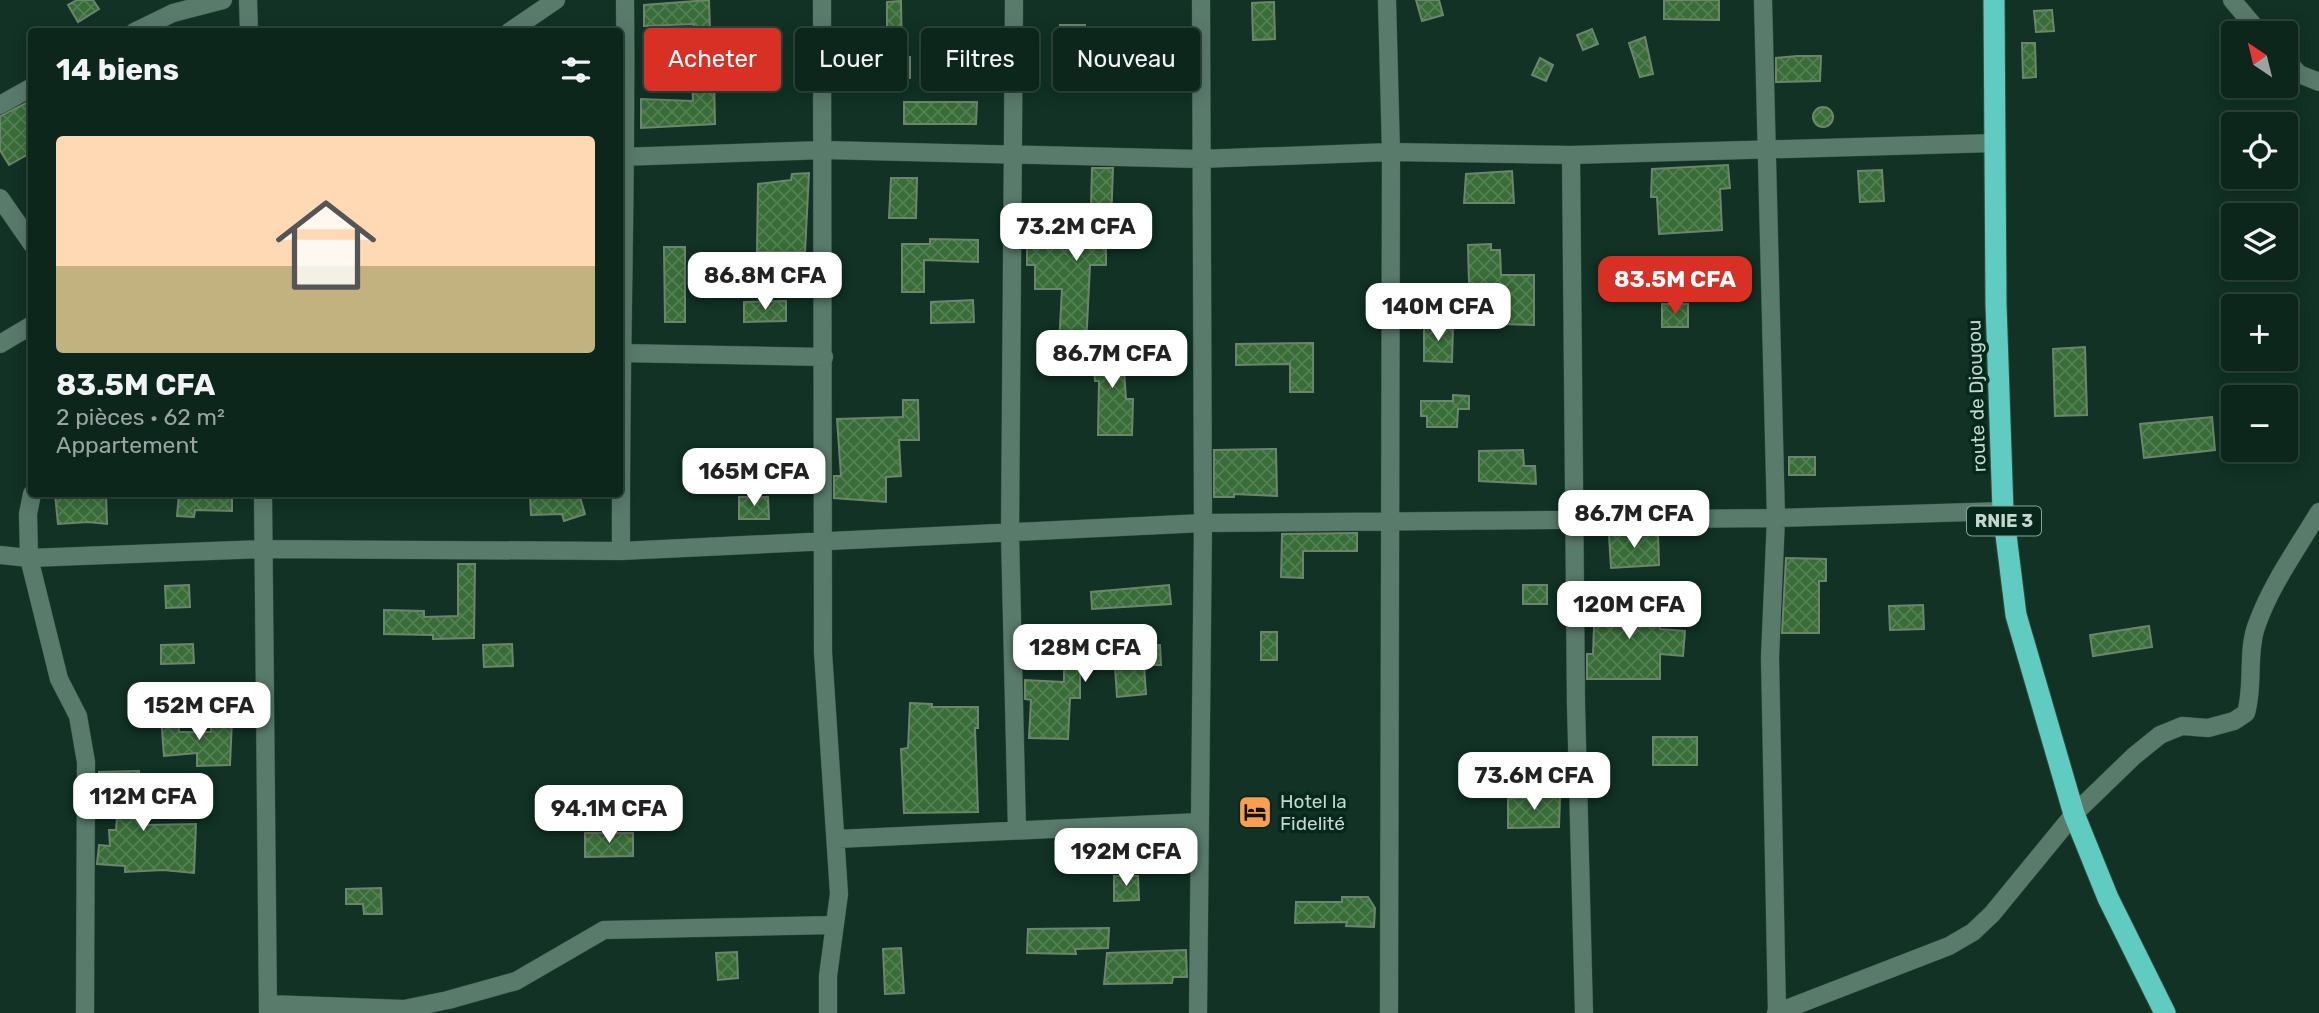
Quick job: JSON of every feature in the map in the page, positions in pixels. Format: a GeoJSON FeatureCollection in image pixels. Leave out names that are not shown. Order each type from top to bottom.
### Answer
{"type":"FeatureCollection","features":[{"type":"Feature","properties":{"kind":"highway","name":"route de Djougou"},"geometry":{"type":"LineString","coordinates":[[1994,0],[1996,304],[2003,512],[2016,615],[2041,709],[2074,814],[2108,898],[2165,1013]]}},
{"type":"Feature","properties":{"kind":"street"},"geometry":{"type":"LineString","coordinates":[[142,28],[173,13],[223,0]]}},
{"type":"Feature","properties":{"kind":"street"},"geometry":{"type":"LineString","coordinates":[[247,0],[249,28]]}},
{"type":"Feature","properties":{"kind":"street"},"geometry":{"type":"LineString","coordinates":[[515,28],[556,0]]}},
{"type":"Feature","properties":{"kind":"street"},"geometry":{"type":"LineString","coordinates":[[625,0],[623,157],[824,150],[1200,159],[1391,152],[1570,155],[1995,143]]}},
{"type":"Feature","properties":{"kind":"street"},"geometry":{"type":"LineString","coordinates":[[822,0],[825,541],[822,652],[839,894],[833,925],[828,1013]]}},
{"type":"Feature","properties":{"kind":"street"},"geometry":{"type":"LineString","coordinates":[[1014,0],[1010,535],[1017,830]]}},
{"type":"Feature","properties":{"kind":"street"},"geometry":{"type":"LineString","coordinates":[[1198,1013],[1203,523],[1201,0]]}},
{"type":"Feature","properties":{"kind":"street"},"geometry":{"type":"LineString","coordinates":[[1387,0],[1391,152],[1389,1013]]}},
{"type":"Feature","properties":{"kind":"street"},"geometry":{"type":"LineString","coordinates":[[1763,0],[1776,518],[1770,657],[1777,1013],[1949,946],[1973,932],[1992,914],[2074,814],[2134,755],[2160,735],[2182,726],[2208,728],[2235,721],[2246,713],[2250,698],[2255,629],[2277,583],[2319,512]]}},
{"type":"Feature","properties":{"kind":"street"},"geometry":{"type":"LineString","coordinates":[[2232,0],[2250,21]]}},
{"type":"Feature","properties":{"kind":"street"},"geometry":{"type":"LineString","coordinates":[[2298,72],[2319,82]]}},
{"type":"Feature","properties":{"kind":"street"},"geometry":{"type":"LineString","coordinates":[[0,106],[28,89]]}},
{"type":"Feature","properties":{"kind":"street"},"geometry":{"type":"LineString","coordinates":[[1570,155],[1576,705],[1584,1013]]}},
{"type":"Feature","properties":{"kind":"street"},"geometry":{"type":"LineString","coordinates":[[0,198],[28,238]]}},
{"type":"Feature","properties":{"kind":"street"},"geometry":{"type":"LineString","coordinates":[[0,344],[28,327]]}},
{"type":"Feature","properties":{"kind":"street"},"geometry":{"type":"LineString","coordinates":[[623,353],[824,357]]}},
{"type":"Feature","properties":{"kind":"street"},"geometry":{"type":"LineString","coordinates":[[31,497],[28,514],[29,558],[59,679],[78,716],[86,762],[85,1013]]}},
{"type":"Feature","properties":{"kind":"street"},"geometry":{"type":"LineString","coordinates":[[263,497],[268,1009],[404,1009],[448,1000],[516,981],[604,930],[833,925]]}},
{"type":"Feature","properties":{"kind":"street"},"geometry":{"type":"LineString","coordinates":[[621,497],[621,551]]}},
{"type":"Feature","properties":{"kind":"street"},"geometry":{"type":"LineString","coordinates":[[0,555],[29,558],[264,549],[621,551],[1010,535],[1203,523],[1776,518],[2003,512]]}},
{"type":"Feature","properties":{"kind":"street"},"geometry":{"type":"LineString","coordinates":[[837,839],[1200,822]]}},
{"type":"Feature","properties":{"kind":"building"},"geometry":{"type":"Polygon","coordinates":[[[77,0],[93,0],[99,9],[78,22],[68,5],[77,0]]]}},
{"type":"Feature","properties":{"kind":"building"},"geometry":{"type":"Polygon","coordinates":[[[709,0],[710,28],[694,28],[694,24],[644,26],[644,5],[709,0]]]}},
{"type":"Feature","properties":{"kind":"building"},"geometry":{"type":"Polygon","coordinates":[[[1416,0],[1439,0],[1443,15],[1422,21],[1416,0]]]}},
{"type":"Feature","properties":{"kind":"building"},"geometry":{"type":"Polygon","coordinates":[[[1664,0],[1719,0],[1719,20],[1664,19],[1664,0]]]}},
{"type":"Feature","properties":{"kind":"building"},"geometry":{"type":"Polygon","coordinates":[[[901,1],[901,28],[887,28],[887,2],[901,1]]]}},
{"type":"Feature","properties":{"kind":"building"},"geometry":{"type":"Polygon","coordinates":[[[1274,2],[1275,39],[1253,40],[1252,3],[1274,2]]]}},
{"type":"Feature","properties":{"kind":"building"},"geometry":{"type":"Polygon","coordinates":[[[2052,10],[2054,31],[2036,32],[2034,11],[2052,10]]]}},
{"type":"Feature","properties":{"kind":"building"},"geometry":{"type":"Polygon","coordinates":[[[1060,25],[1085,25],[1085,28],[1060,28],[1060,25]]]}},
{"type":"Feature","properties":{"kind":"building"},"geometry":{"type":"Polygon","coordinates":[[[1592,29],[1598,44],[1583,50],[1577,35],[1592,29]]]}},
{"type":"Feature","properties":{"kind":"building"},"geometry":{"type":"Polygon","coordinates":[[[1645,37],[1653,74],[1640,77],[1629,43],[1645,37]]]}},
{"type":"Feature","properties":{"kind":"building"},"geometry":{"type":"Polygon","coordinates":[[[2022,43],[2035,43],[2036,77],[2023,78],[2022,43]]]}},
{"type":"Feature","properties":{"kind":"building"},"geometry":{"type":"Polygon","coordinates":[[[1821,56],[1820,81],[1776,82],[1776,58],[1821,56]]]}},
{"type":"Feature","properties":{"kind":"building"},"geometry":{"type":"Polygon","coordinates":[[[907,57],[910,57],[910,78],[907,78],[907,57]]]}},
{"type":"Feature","properties":{"kind":"building"},"geometry":{"type":"Polygon","coordinates":[[[1540,58],[1553,65],[1546,81],[1532,75],[1540,58]]]}},
{"type":"Feature","properties":{"kind":"building"},"geometry":{"type":"Polygon","coordinates":[[[693,91],[714,91],[715,124],[641,128],[641,99],[693,101],[693,91]]]}},
{"type":"Feature","properties":{"kind":"building"},"geometry":{"type":"Polygon","coordinates":[[[28,102],[28,154],[9,165],[0,150],[0,116],[28,102]]]}},
{"type":"Feature","properties":{"kind":"building"},"geometry":{"type":"Polygon","coordinates":[[[904,102],[977,102],[976,124],[904,124],[904,102]]]}},
{"type":"Feature","properties":{"kind":"building"},"geometry":{"type":"Polygon","coordinates":[[[1823,107],[1830,110],[1833,117],[1830,124],[1823,127],[1816,124],[1813,117],[1816,110],[1823,107]]]}},
{"type":"Feature","properties":{"kind":"building"},"geometry":{"type":"Polygon","coordinates":[[[1728,165],[1730,188],[1720,189],[1722,230],[1659,234],[1657,197],[1651,197],[1652,169],[1728,165]]]}},
{"type":"Feature","properties":{"kind":"building"},"geometry":{"type":"Polygon","coordinates":[[[1092,168],[1113,168],[1111,223],[1106,223],[1106,265],[1090,265],[1086,346],[1059,345],[1062,289],[1035,289],[1035,265],[1027,265],[1027,243],[1090,243],[1092,168]]]}},
{"type":"Feature","properties":{"kind":"building"},"geometry":{"type":"Polygon","coordinates":[[[1882,170],[1884,201],[1860,202],[1858,171],[1882,170]]]}},
{"type":"Feature","properties":{"kind":"building"},"geometry":{"type":"Polygon","coordinates":[[[1512,171],[1514,203],[1464,203],[1466,174],[1512,171]]]}},
{"type":"Feature","properties":{"kind":"building"},"geometry":{"type":"Polygon","coordinates":[[[809,173],[805,252],[757,252],[758,184],[791,180],[792,174],[809,173]]]}},
{"type":"Feature","properties":{"kind":"building"},"geometry":{"type":"Polygon","coordinates":[[[891,178],[917,178],[916,218],[889,218],[891,178]]]}},
{"type":"Feature","properties":{"kind":"building"},"geometry":{"type":"Polygon","coordinates":[[[930,239],[978,240],[978,262],[924,260],[924,292],[902,292],[902,244],[930,244],[930,239]]]}},
{"type":"Feature","properties":{"kind":"building"},"geometry":{"type":"Polygon","coordinates":[[[1491,244],[1491,250],[1500,250],[1501,275],[1534,275],[1534,325],[1499,324],[1500,284],[1469,285],[1468,245],[1491,244]]]}},
{"type":"Feature","properties":{"kind":"building"},"geometry":{"type":"Polygon","coordinates":[[[664,247],[685,247],[685,322],[665,322],[664,247]]]}},
{"type":"Feature","properties":{"kind":"building"},"geometry":{"type":"Polygon","coordinates":[[[973,300],[974,322],[931,323],[931,302],[973,300]]]}},
{"type":"Feature","properties":{"kind":"building"},"geometry":{"type":"Polygon","coordinates":[[[786,301],[786,321],[744,322],[744,302],[786,301]]]}},
{"type":"Feature","properties":{"kind":"building"},"geometry":{"type":"Polygon","coordinates":[[[1662,304],[1688,304],[1688,327],[1662,327],[1662,304]]]}},
{"type":"Feature","properties":{"kind":"building"},"geometry":{"type":"Polygon","coordinates":[[[1424,325],[1453,325],[1452,362],[1424,361],[1424,325]]]}},
{"type":"Feature","properties":{"kind":"building"},"geometry":{"type":"Polygon","coordinates":[[[1130,338],[1156,339],[1155,353],[1129,352],[1130,338]]]}},
{"type":"Feature","properties":{"kind":"building"},"geometry":{"type":"Polygon","coordinates":[[[1122,341],[1126,399],[1133,399],[1132,435],[1098,435],[1099,381],[1095,381],[1092,343],[1122,341]]]}},
{"type":"Feature","properties":{"kind":"building"},"geometry":{"type":"Polygon","coordinates":[[[1313,343],[1313,392],[1290,392],[1290,364],[1236,365],[1236,344],[1313,343]]]}},
{"type":"Feature","properties":{"kind":"building"},"geometry":{"type":"Polygon","coordinates":[[[2085,347],[2087,415],[2055,416],[2053,349],[2085,347]]]}},
{"type":"Feature","properties":{"kind":"building"},"geometry":{"type":"Polygon","coordinates":[[[1453,395],[1469,396],[1469,409],[1458,409],[1457,427],[1427,427],[1427,416],[1421,416],[1421,401],[1453,401],[1453,395]]]}},
{"type":"Feature","properties":{"kind":"building"},"geometry":{"type":"Polygon","coordinates":[[[903,400],[918,400],[919,440],[899,440],[901,476],[886,477],[886,502],[834,498],[834,476],[841,476],[837,419],[903,417],[903,400]]]}},
{"type":"Feature","properties":{"kind":"building"},"geometry":{"type":"Polygon","coordinates":[[[2212,417],[2215,450],[2144,458],[2140,424],[2212,417]]]}},
{"type":"Feature","properties":{"kind":"building"},"geometry":{"type":"Polygon","coordinates":[[[1276,449],[1277,496],[1234,494],[1234,497],[1214,497],[1214,450],[1276,449]]]}},
{"type":"Feature","properties":{"kind":"building"},"geometry":{"type":"Polygon","coordinates":[[[1523,450],[1524,466],[1535,466],[1536,484],[1479,481],[1479,451],[1523,450]]]}},
{"type":"Feature","properties":{"kind":"building"},"geometry":{"type":"Polygon","coordinates":[[[1789,457],[1815,457],[1815,475],[1789,475],[1789,457]]]}},
{"type":"Feature","properties":{"kind":"building"},"geometry":{"type":"Polygon","coordinates":[[[55,497],[106,497],[107,524],[58,524],[55,497]]]}},
{"type":"Feature","properties":{"kind":"building"},"geometry":{"type":"Polygon","coordinates":[[[179,497],[232,497],[232,511],[195,510],[194,517],[177,516],[179,497]]]}},
{"type":"Feature","properties":{"kind":"building"},"geometry":{"type":"Polygon","coordinates":[[[530,497],[580,497],[585,514],[564,521],[562,514],[531,515],[530,497]]]}},
{"type":"Feature","properties":{"kind":"building"},"geometry":{"type":"Polygon","coordinates":[[[739,497],[768,497],[769,519],[739,519],[739,497]]]}},
{"type":"Feature","properties":{"kind":"building"},"geometry":{"type":"Polygon","coordinates":[[[1357,533],[1357,551],[1303,551],[1303,578],[1281,577],[1282,534],[1357,533]]]}},
{"type":"Feature","properties":{"kind":"building"},"geometry":{"type":"Polygon","coordinates":[[[1658,533],[1659,565],[1611,568],[1609,535],[1658,533]]]}},
{"type":"Feature","properties":{"kind":"building"},"geometry":{"type":"Polygon","coordinates":[[[1786,558],[1826,559],[1826,581],[1819,581],[1819,633],[1782,633],[1786,558]]]}},
{"type":"Feature","properties":{"kind":"building"},"geometry":{"type":"Polygon","coordinates":[[[458,564],[475,564],[474,638],[433,639],[433,635],[384,634],[384,610],[424,611],[424,617],[458,616],[458,564]]]}},
{"type":"Feature","properties":{"kind":"building"},"geometry":{"type":"Polygon","coordinates":[[[189,585],[190,607],[166,608],[165,586],[189,585]]]}},
{"type":"Feature","properties":{"kind":"building"},"geometry":{"type":"Polygon","coordinates":[[[1169,585],[1171,604],[1092,609],[1091,592],[1169,585]]]}},
{"type":"Feature","properties":{"kind":"building"},"geometry":{"type":"Polygon","coordinates":[[[1523,585],[1547,585],[1547,604],[1523,604],[1523,585]]]}},
{"type":"Feature","properties":{"kind":"building"},"geometry":{"type":"Polygon","coordinates":[[[1586,603],[1660,603],[1660,629],[1685,631],[1683,656],[1660,654],[1660,679],[1587,679],[1587,654],[1593,654],[1594,626],[1587,626],[1586,603]]]}},
{"type":"Feature","properties":{"kind":"building"},"geometry":{"type":"Polygon","coordinates":[[[1923,605],[1924,629],[1890,630],[1889,606],[1923,605]]]}},
{"type":"Feature","properties":{"kind":"building"},"geometry":{"type":"Polygon","coordinates":[[[2149,626],[2152,647],[2093,656],[2090,635],[2149,626]]]}},
{"type":"Feature","properties":{"kind":"building"},"geometry":{"type":"Polygon","coordinates":[[[1261,632],[1277,632],[1277,660],[1261,660],[1261,632]]]}},
{"type":"Feature","properties":{"kind":"building"},"geometry":{"type":"Polygon","coordinates":[[[193,644],[194,663],[161,664],[161,645],[193,644]]]}},
{"type":"Feature","properties":{"kind":"building"},"geometry":{"type":"Polygon","coordinates":[[[512,644],[513,666],[484,667],[483,645],[512,644]]]}},
{"type":"Feature","properties":{"kind":"building"},"geometry":{"type":"Polygon","coordinates":[[[1064,645],[1080,645],[1080,649],[1160,645],[1161,665],[1144,665],[1146,694],[1117,697],[1115,667],[1080,669],[1080,698],[1070,698],[1068,739],[1029,738],[1031,700],[1025,699],[1025,680],[1064,682],[1064,645]]]}},
{"type":"Feature","properties":{"kind":"building"},"geometry":{"type":"Polygon","coordinates":[[[910,703],[932,704],[932,707],[978,707],[978,728],[975,728],[978,812],[904,813],[901,749],[908,748],[910,703]]]}},
{"type":"Feature","properties":{"kind":"building"},"geometry":{"type":"Polygon","coordinates":[[[178,715],[179,732],[211,732],[211,727],[218,727],[217,719],[232,719],[230,765],[197,766],[197,753],[164,756],[161,717],[178,715]]]}},
{"type":"Feature","properties":{"kind":"building"},"geometry":{"type":"Polygon","coordinates":[[[1653,737],[1697,737],[1697,765],[1653,765],[1653,737]]]}},
{"type":"Feature","properties":{"kind":"building"},"geometry":{"type":"Polygon","coordinates":[[[139,771],[139,799],[146,800],[144,825],[196,824],[194,873],[163,870],[125,872],[125,866],[97,864],[99,845],[110,846],[109,830],[116,830],[119,792],[99,793],[99,772],[139,771]]]}},
{"type":"Feature","properties":{"kind":"building"},"geometry":{"type":"Polygon","coordinates":[[[1560,797],[1559,827],[1508,828],[1508,798],[1560,797]]]}},
{"type":"Feature","properties":{"kind":"building"},"geometry":{"type":"Polygon","coordinates":[[[585,833],[633,833],[633,856],[585,857],[585,833]]]}},
{"type":"Feature","properties":{"kind":"building"},"geometry":{"type":"Polygon","coordinates":[[[1114,876],[1138,876],[1139,900],[1114,901],[1114,876]]]}},
{"type":"Feature","properties":{"kind":"building"},"geometry":{"type":"Polygon","coordinates":[[[381,888],[382,914],[364,914],[363,904],[346,904],[346,889],[381,888]]]}},
{"type":"Feature","properties":{"kind":"building"},"geometry":{"type":"Polygon","coordinates":[[[1342,897],[1368,897],[1375,908],[1374,927],[1346,926],[1347,922],[1295,923],[1296,902],[1342,902],[1342,897]]]}},
{"type":"Feature","properties":{"kind":"building"},"geometry":{"type":"Polygon","coordinates":[[[1109,928],[1108,948],[1075,949],[1076,954],[1027,953],[1028,929],[1109,928]]]}},
{"type":"Feature","properties":{"kind":"building"},"geometry":{"type":"Polygon","coordinates":[[[901,948],[904,993],[885,994],[883,949],[901,948]]]}},
{"type":"Feature","properties":{"kind":"building"},"geometry":{"type":"Polygon","coordinates":[[[1186,950],[1187,977],[1173,977],[1172,983],[1104,984],[1107,953],[1186,950]]]}},
{"type":"Feature","properties":{"kind":"building"},"geometry":{"type":"Polygon","coordinates":[[[737,952],[738,978],[718,980],[716,953],[737,952]]]}},
{"type":"Feature","properties":{"kind":"place","name":"Hotel la Fidelité"},"geometry":{"type":"Point","coordinates":[1255,812]}}]}
